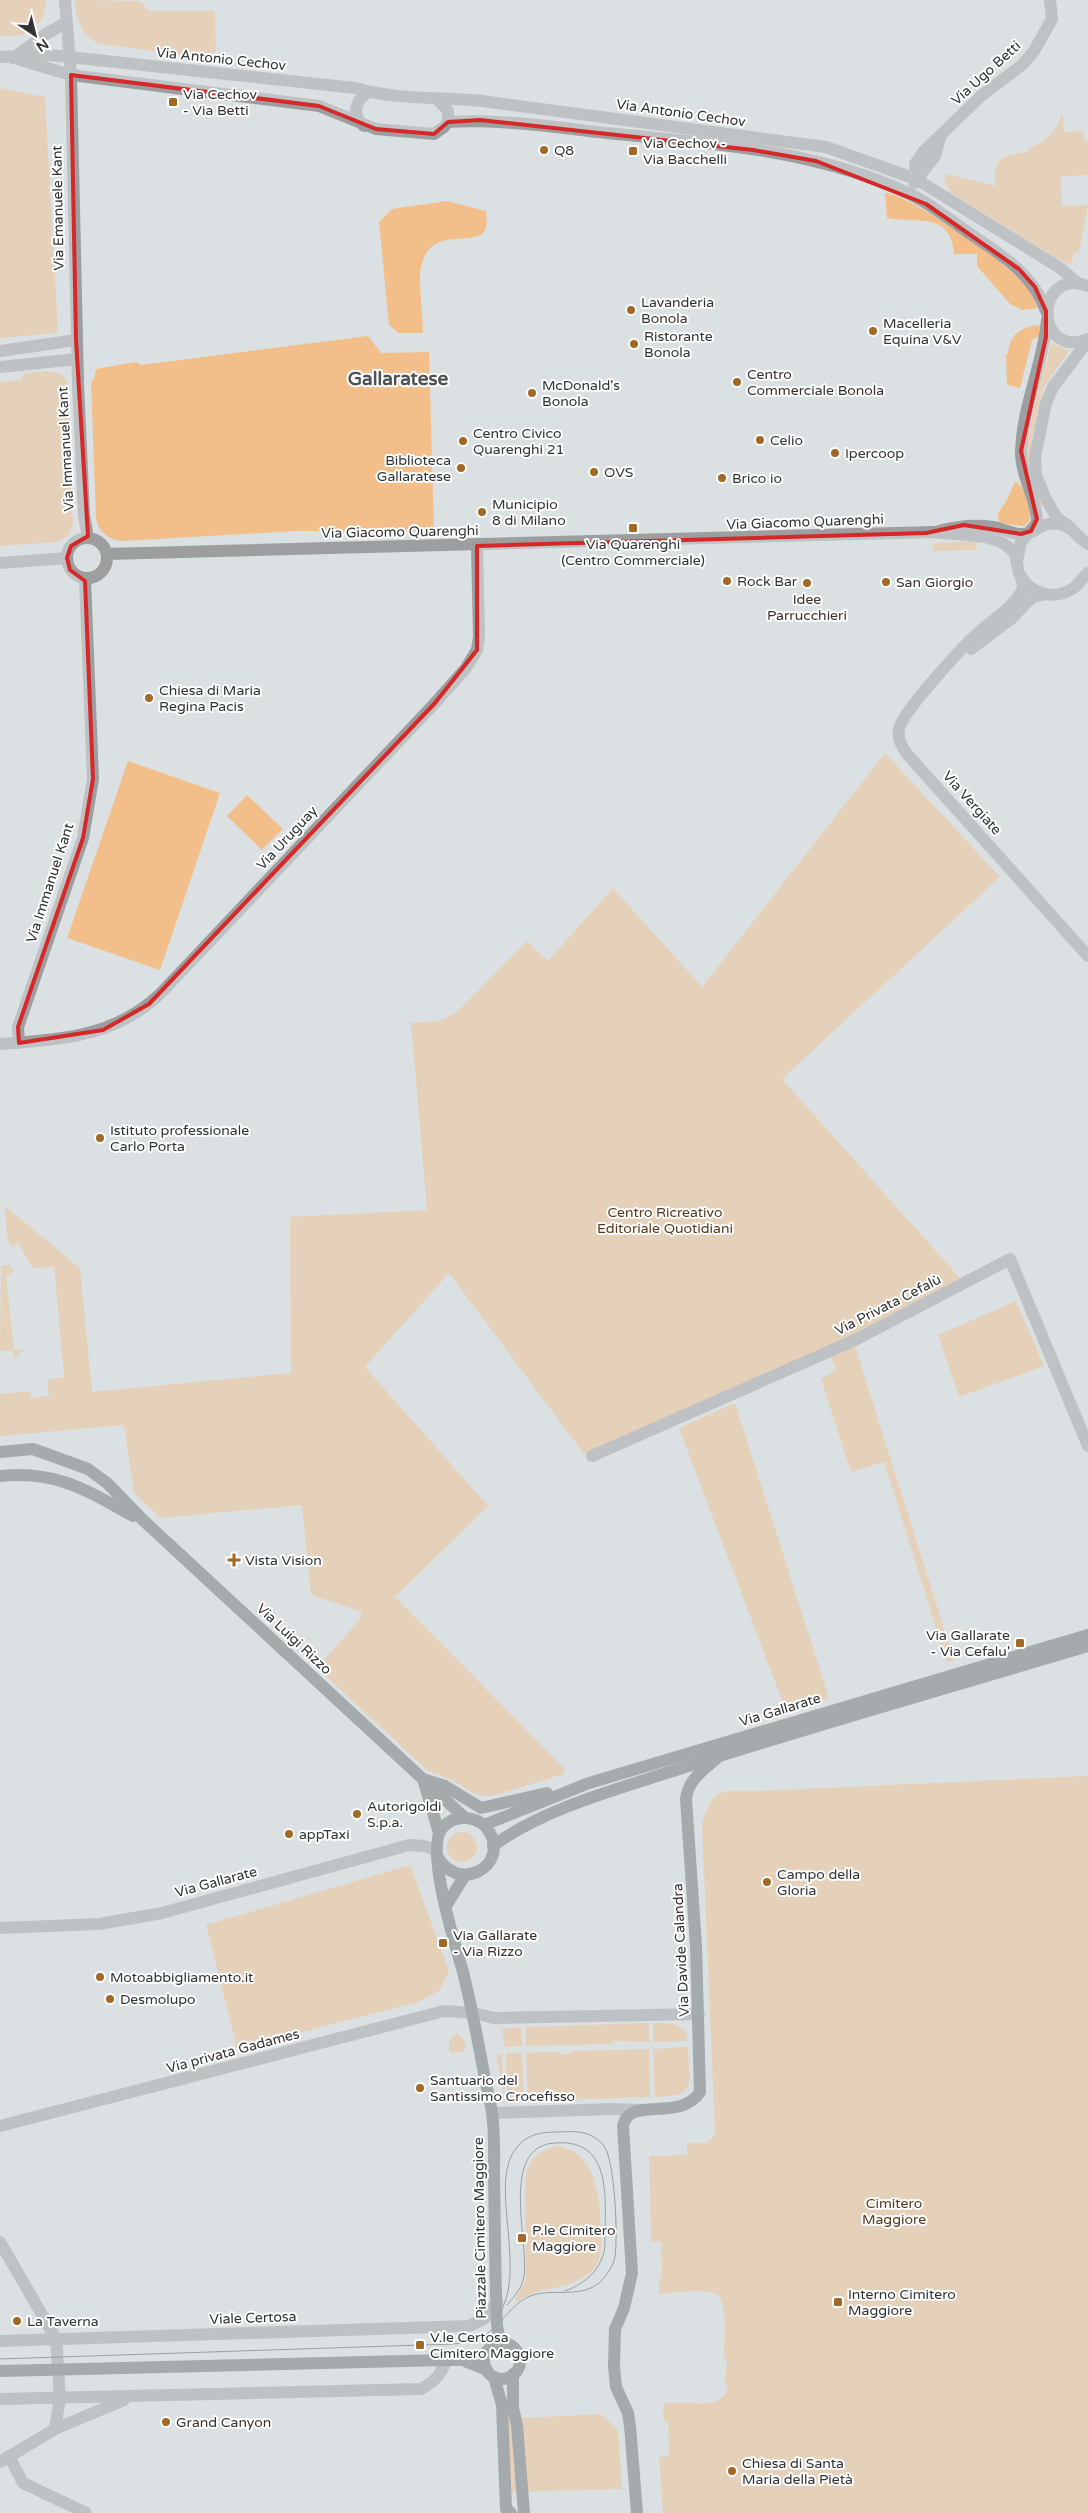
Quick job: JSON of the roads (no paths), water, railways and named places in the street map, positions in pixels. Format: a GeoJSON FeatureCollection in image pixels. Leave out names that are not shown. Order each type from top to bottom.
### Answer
{"type":"FeatureCollection","features":[{"type":"Feature","properties":{"kind":"main road"},"geometry":{"type":"LineString","coordinates":[[0,1452],[33,1450],[88,1469],[107,1483],[144,1522]]}},
{"type":"Feature","properties":{"kind":"main road"},"geometry":{"type":"LineString","coordinates":[[0,1476],[21,1474],[46,1476],[76,1484],[144,1522]]}},
{"type":"Feature","properties":{"kind":"main road","name":"Via Luigi Rizzo"},"geometry":{"type":"LineString","coordinates":[[144,1522],[465,1818]]}},
{"type":"Feature","properties":{"kind":"main road","name":"Via Gallarate"},"geometry":{"type":"LineString","coordinates":[[484,1825],[589,1783],[1088,1635]]}},
{"type":"Feature","properties":{"kind":"main road","name":"Via Gallarate"},"geometry":{"type":"LineString","coordinates":[[465,1875],[479,1871],[490,1860],[494,1846],[523,1827],[595,1796],[719,1756],[1088,1646]]}},
{"type":"Feature","properties":{"kind":"main road","name":"Via Davide Calandra"},"geometry":{"type":"LineString","coordinates":[[642,2110],[682,2107],[692,2102],[700,2092],[699,2014],[693,1879],[686,1799],[687,1790],[692,1780],[719,1756]]}},
{"type":"Feature","properties":{"kind":"main road"},"geometry":{"type":"LineString","coordinates":[[423,1779],[445,1786],[481,1808],[589,1783]]}},
{"type":"Feature","properties":{"kind":"main road"},"geometry":{"type":"LineString","coordinates":[[423,1779],[439,1833],[437,1853],[446,1906],[474,2013]]}},
{"type":"Feature","properties":{"kind":"main road"},"geometry":{"type":"LineString","coordinates":[[439,1833],[450,1822],[465,1818],[484,1825],[492,1838],[494,1846]]}},
{"type":"Feature","properties":{"kind":"main road"},"geometry":{"type":"LineString","coordinates":[[437,1853],[448,1870],[465,1875],[446,1906]]}},
{"type":"Feature","properties":{"kind":"main road","name":"Piazzale Cimitero Maggiore"},"geometry":{"type":"LineString","coordinates":[[474,2013],[492,2113],[497,2302],[495,2346]]}},
{"type":"Feature","properties":{"kind":"main road"},"geometry":{"type":"LineString","coordinates":[[637,2513],[628,2413],[616,2387],[614,2366],[615,2329],[624,2308],[632,2273],[623,2126],[629,2115],[642,2110]]}},
{"type":"Feature","properties":{"kind":"main road"},"geometry":{"type":"LineString","coordinates":[[0,2370],[462,2360],[495,2346],[510,2345],[517,2352],[519,2366],[514,2374],[512,2408],[517,2425],[524,2513]]}},
{"type":"Feature","properties":{"kind":"main road"},"geometry":{"type":"LineString","coordinates":[[495,2346],[484,2359],[502,2405],[508,2512]]}},
{"type":"Feature","properties":{"kind":"main road"},"geometry":{"type":"LineString","coordinates":[[462,2360],[506,2378],[514,2374]]}},
{"type":"Feature","properties":{"kind":"street"},"geometry":{"type":"LineString","coordinates":[[65,0],[65,23],[71,76]]}},
{"type":"Feature","properties":{"kind":"street","name":"Via Ugo Betti"},"geometry":{"type":"LineString","coordinates":[[916,179],[915,164],[918,159],[981,96],[1022,65],[1034,51],[1052,19],[1050,0]]}},
{"type":"Feature","properties":{"kind":"street"},"geometry":{"type":"LineString","coordinates":[[13,58],[65,23]]}},
{"type":"Feature","properties":{"kind":"street","name":"Via Antonio Cechov"},"geometry":{"type":"LineString","coordinates":[[0,57],[13,58],[50,55],[355,88],[370,92],[438,100],[482,101],[826,147],[916,179],[1085,283]]}},
{"type":"Feature","properties":{"kind":"street","name":"Via Antonio Cechov"},"geometry":{"type":"LineString","coordinates":[[13,58],[71,76],[319,106],[376,129],[434,134],[444,128],[448,122],[480,120],[753,150],[824,163],[910,194],[1008,260],[1035,287],[1047,316]]}},
{"type":"Feature","properties":{"kind":"street","name":"Via Emanuele Kant"},"geometry":{"type":"LineString","coordinates":[[71,76],[77,359]]}},
{"type":"Feature","properties":{"kind":"street"},"geometry":{"type":"LineString","coordinates":[[365,126],[357,117],[357,104],[364,95],[370,92]]}},
{"type":"Feature","properties":{"kind":"street"},"geometry":{"type":"LineString","coordinates":[[438,100],[446,106],[448,122]]}},
{"type":"Feature","properties":{"kind":"street"},"geometry":{"type":"LineString","coordinates":[[910,194],[916,179]]}},
{"type":"Feature","properties":{"kind":"street"},"geometry":{"type":"LineString","coordinates":[[1017,561],[1021,542],[1036,525],[1037,518],[1023,471],[1022,436],[1046,337],[1047,316],[1052,296],[1058,290],[1066,285],[1085,283]]}},
{"type":"Feature","properties":{"kind":"street"},"geometry":{"type":"LineString","coordinates":[[1047,316],[1057,335],[1064,340],[1073,342],[1088,340]]}},
{"type":"Feature","properties":{"kind":"street"},"geometry":{"type":"LineString","coordinates":[[0,351],[76,340]]}},
{"type":"Feature","properties":{"kind":"street"},"geometry":{"type":"LineString","coordinates":[[1088,340],[1053,386],[1046,403],[1035,457],[1036,475],[1046,499],[1057,518],[1071,528],[1085,542],[1088,555]]}},
{"type":"Feature","properties":{"kind":"street"},"geometry":{"type":"LineString","coordinates":[[0,367],[77,359]]}},
{"type":"Feature","properties":{"kind":"street","name":"Via Immanuel Kant"},"geometry":{"type":"LineString","coordinates":[[77,359],[84,514],[88,538]]}},
{"type":"Feature","properties":{"kind":"street","name":"Via Giacomo Quarenghi"},"geometry":{"type":"LineString","coordinates":[[934,532],[964,525],[993,527],[1021,534],[1050,524],[1059,524],[1071,528]]}},
{"type":"Feature","properties":{"kind":"street","name":"Via Giacomo Quarenghi"},"geometry":{"type":"LineString","coordinates":[[107,554],[373,546],[477,546],[934,532],[990,539],[1011,548],[1016,554],[1022,577]]}},
{"type":"Feature","properties":{"kind":"street"},"geometry":{"type":"LineString","coordinates":[[88,538],[100,543],[107,554],[106,567],[102,572],[97,576],[85,579],[74,574],[67,564],[71,546],[76,541],[88,538]]}},
{"type":"Feature","properties":{"kind":"street","name":"Via Uruguay"},"geometry":{"type":"LineString","coordinates":[[0,1044],[94,1032],[120,1022],[149,1004],[466,668],[477,650],[479,637],[477,546]]}},
{"type":"Feature","properties":{"kind":"street"},"geometry":{"type":"LineString","coordinates":[[0,564],[67,558]]}},
{"type":"Feature","properties":{"kind":"street"},"geometry":{"type":"LineString","coordinates":[[1022,577],[1031,588],[1046,594],[1065,593],[1074,588],[1085,576],[1088,563]]}},
{"type":"Feature","properties":{"kind":"street","name":"Via Vergiate"},"geometry":{"type":"LineString","coordinates":[[1022,577],[1023,588],[1017,598],[970,641],[903,718],[899,732],[902,746],[1088,956]]}},
{"type":"Feature","properties":{"kind":"street","name":"Via Immanuel Kant"},"geometry":{"type":"LineString","coordinates":[[19,1043],[18,1027],[83,838],[93,779],[85,579]]}},
{"type":"Feature","properties":{"kind":"street","name":"Via Vergiate"},"geometry":{"type":"LineString","coordinates":[[950,664],[1011,619],[1029,600],[1046,594]]}},
{"type":"Feature","properties":{"kind":"street","name":"Via Privata Cefalù"},"geometry":{"type":"LineString","coordinates":[[592,1456],[855,1340],[1010,1260],[1088,1446]]}},
{"type":"Feature","properties":{"kind":"street","name":"Via Gallarate"},"geometry":{"type":"LineString","coordinates":[[0,1928],[99,1924],[153,1914],[409,1846],[424,1846],[437,1853]]}},
{"type":"Feature","properties":{"kind":"street","name":"Via privata Gadames"},"geometry":{"type":"LineString","coordinates":[[0,2126],[444,2011],[474,2013]]}},
{"type":"Feature","properties":{"kind":"street"},"geometry":{"type":"LineString","coordinates":[[474,2013],[494,2018],[699,2014]]}},
{"type":"Feature","properties":{"kind":"street"},"geometry":{"type":"LineString","coordinates":[[492,2113],[642,2110]]}},
{"type":"Feature","properties":{"kind":"street"},"geometry":{"type":"LineString","coordinates":[[0,2242],[56,2339],[60,2398],[55,2428]]}},
{"type":"Feature","properties":{"kind":"street","name":"Viale Certosa"},"geometry":{"type":"LineString","coordinates":[[0,2342],[469,2326],[484,2319],[497,2302]]}},
{"type":"Feature","properties":{"kind":"street"},"geometry":{"type":"LineString","coordinates":[[0,2399],[131,2398],[421,2389],[433,2382],[444,2370],[446,2360]]}},
{"type":"Feature","properties":{"kind":"street"},"geometry":{"type":"LineString","coordinates":[[86,2513],[23,2483],[5,2459],[55,2428],[131,2398]]}},
{"type":"Feature","properties":{"kind":"tram line"},"geometry":{"type":"LineString","coordinates":[[0,2359],[448,2344],[477,2339],[493,2329],[512,2309],[526,2298],[544,2293],[582,2291],[599,2283],[610,2270],[614,2261],[616,2238],[615,2202],[611,2167],[604,2146],[594,2137],[584,2133],[572,2132],[537,2134],[522,2142],[509,2161],[506,2181],[506,2203],[510,2276],[506,2298],[497,2317]]}},
{"type":"Feature","properties":{"kind":"tram line"},"geometry":{"type":"LineString","coordinates":[[507,2305],[520,2288],[524,2276],[520,2197],[522,2177],[527,2160],[538,2148],[555,2143],[575,2144],[588,2151],[597,2163],[605,2195],[605,2247],[603,2255],[596,2269],[586,2280],[565,2291]]}},
{"type":"Feature","properties":{"kind":"place","name":"Via Cechov - Via Betti"},"geometry":{"type":"Point","coordinates":[173,102]}},
{"type":"Feature","properties":{"kind":"place","name":"Q8"},"geometry":{"type":"Point","coordinates":[544,150]}},
{"type":"Feature","properties":{"kind":"place","name":"Via Cechov - Via Bacchelli"},"geometry":{"type":"Point","coordinates":[633,151]}},
{"type":"Feature","properties":{"kind":"place","name":"Lavanderia Bonola"},"geometry":{"type":"Point","coordinates":[631,310]}},
{"type":"Feature","properties":{"kind":"place","name":"Macelleria Equina V&V"},"geometry":{"type":"Point","coordinates":[873,331]}},
{"type":"Feature","properties":{"kind":"place","name":"Ristorante Bonola"},"geometry":{"type":"Point","coordinates":[634,344]}},
{"type":"Feature","properties":{"kind":"place","name":"Centro Commerciale Bonola"},"geometry":{"type":"Point","coordinates":[737,382]}},
{"type":"Feature","properties":{"kind":"place","name":"McDonald's Bonola"},"geometry":{"type":"Point","coordinates":[532,393]}},
{"type":"Feature","properties":{"kind":"place","name":"Celio"},"geometry":{"type":"Point","coordinates":[760,440]}},
{"type":"Feature","properties":{"kind":"place","name":"Centro Civico Quarenghi 21"},"geometry":{"type":"Point","coordinates":[463,441]}},
{"type":"Feature","properties":{"kind":"place","name":"Ipercoop"},"geometry":{"type":"Point","coordinates":[835,453]}},
{"type":"Feature","properties":{"kind":"place","name":"Biblioteca Gallaratese"},"geometry":{"type":"Point","coordinates":[461,468]}},
{"type":"Feature","properties":{"kind":"place","name":"OVS"},"geometry":{"type":"Point","coordinates":[594,472]}},
{"type":"Feature","properties":{"kind":"place","name":"Brico io"},"geometry":{"type":"Point","coordinates":[722,478]}},
{"type":"Feature","properties":{"kind":"place","name":"Municipio 8 di Milano"},"geometry":{"type":"Point","coordinates":[482,512]}},
{"type":"Feature","properties":{"kind":"place","name":"Via Quarenghi (Centro Commerciale)"},"geometry":{"type":"Point","coordinates":[633,528]}},
{"type":"Feature","properties":{"kind":"place","name":"Rock Bar"},"geometry":{"type":"Point","coordinates":[727,581]}},
{"type":"Feature","properties":{"kind":"place","name":"San Giorgio"},"geometry":{"type":"Point","coordinates":[886,582]}},
{"type":"Feature","properties":{"kind":"place","name":"Idee Parrucchieri"},"geometry":{"type":"Point","coordinates":[807,583]}},
{"type":"Feature","properties":{"kind":"place","name":"Chiesa di Maria Regina Pacis"},"geometry":{"type":"Point","coordinates":[149,698]}},
{"type":"Feature","properties":{"kind":"place","name":"Istituto professionale Carlo Porta"},"geometry":{"type":"Point","coordinates":[100,1138]}},
{"type":"Feature","properties":{"kind":"place","name":"Vista Vision"},"geometry":{"type":"Point","coordinates":[234,1560]}},
{"type":"Feature","properties":{"kind":"place","name":"Via Gallarate - Via Cefalu'"},"geometry":{"type":"Point","coordinates":[1020,1643]}},
{"type":"Feature","properties":{"kind":"place","name":"Autorigoldi S.p.a."},"geometry":{"type":"Point","coordinates":[357,1814]}},
{"type":"Feature","properties":{"kind":"place","name":"appTaxi"},"geometry":{"type":"Point","coordinates":[289,1834]}},
{"type":"Feature","properties":{"kind":"place","name":"Campo della Gloria"},"geometry":{"type":"Point","coordinates":[767,1882]}},
{"type":"Feature","properties":{"kind":"place","name":"Via Gallarate - Via Rizzo"},"geometry":{"type":"Point","coordinates":[443,1943]}},
{"type":"Feature","properties":{"kind":"place","name":"Motoabbigliamento.it"},"geometry":{"type":"Point","coordinates":[100,1977]}},
{"type":"Feature","properties":{"kind":"place","name":"Desmolupo"},"geometry":{"type":"Point","coordinates":[110,1999]}},
{"type":"Feature","properties":{"kind":"place","name":"Santuario del Santissimo Crocefisso"},"geometry":{"type":"Point","coordinates":[420,2088]}},
{"type":"Feature","properties":{"kind":"place","name":"P.le Cimitero Maggiore"},"geometry":{"type":"Point","coordinates":[522,2238]}},
{"type":"Feature","properties":{"kind":"place","name":"Interno Cimitero Maggiore"},"geometry":{"type":"Point","coordinates":[838,2302]}},
{"type":"Feature","properties":{"kind":"place","name":"La Taverna"},"geometry":{"type":"Point","coordinates":[17,2321]}},
{"type":"Feature","properties":{"kind":"place","name":"V.le Certosa Cimitero Maggiore"},"geometry":{"type":"Point","coordinates":[420,2345]}},
{"type":"Feature","properties":{"kind":"place","name":"Grand Canyon"},"geometry":{"type":"Point","coordinates":[166,2422]}},
{"type":"Feature","properties":{"kind":"place","name":"Chiesa di Santa Maria della Pietà"},"geometry":{"type":"Point","coordinates":[732,2471]}},
{"type":"Feature","properties":{"kind":"district","name":"Gallaratese"},"geometry":{"type":"Point","coordinates":[398,379]}},
{"type":"Feature","properties":{"kind":"park label","name":"Centro Ricreativo Editoriale Quotidiani"},"geometry":{"type":"Point","coordinates":[665,1220]}},
{"type":"Feature","properties":{"kind":"park label","name":"Cimitero Maggiore"},"geometry":{"type":"Point","coordinates":[894,2212]}}]}
